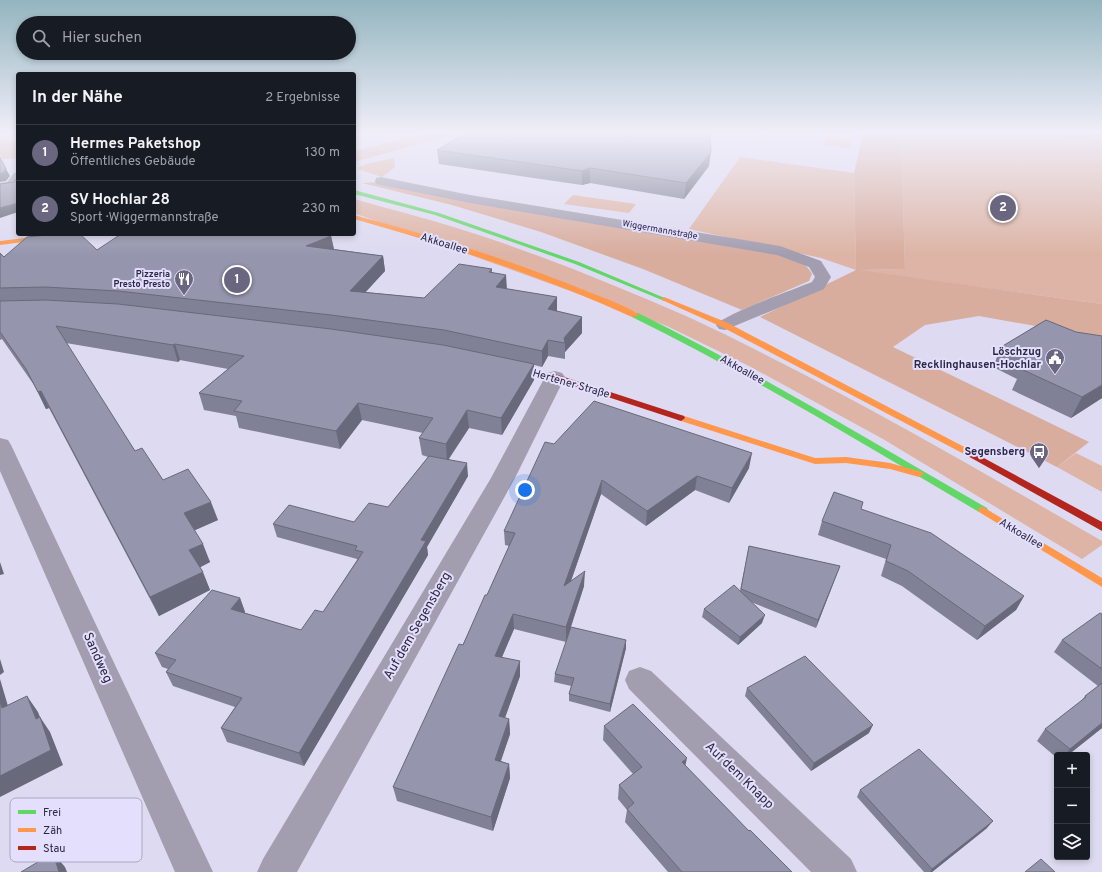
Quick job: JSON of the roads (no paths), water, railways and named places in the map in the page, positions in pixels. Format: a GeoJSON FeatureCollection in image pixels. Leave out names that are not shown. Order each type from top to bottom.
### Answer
{"type":"FeatureCollection","features":[{"type":"Feature","properties":{"kind":"main road"},"geometry":{"type":"LineString","coordinates":[[356,193],[437,214],[577,263],[725,325],[982,460],[1102,527]]}},
{"type":"Feature","properties":{"kind":"main road","name":"Akkoallee"},"geometry":{"type":"LineString","coordinates":[[356,219],[451,246],[538,275],[619,308],[670,332],[751,375],[1102,583]]}},
{"type":"Feature","properties":{"kind":"main road"},"geometry":{"type":"LineString","coordinates":[[0,243],[55,236]]}},
{"type":"Feature","properties":{"kind":"main road","name":"Hertener Straße"},"geometry":{"type":"LineString","coordinates":[[496,365],[555,377],[815,461],[846,460],[890,466],[919,474]]}},
{"type":"Feature","properties":{"kind":"street"},"geometry":{"type":"LineString","coordinates":[[0,186],[11,185],[16,179]]}},
{"type":"Feature","properties":{"kind":"street","name":"Wiggermannstraße"},"geometry":{"type":"LineString","coordinates":[[381,180],[470,199],[780,252],[814,264],[822,278],[818,284],[745,314],[725,325]]}},
{"type":"Feature","properties":{"kind":"street","name":"Auf dem Segensberg"},"geometry":{"type":"LineString","coordinates":[[276,872],[503,478],[555,377]]}},
{"type":"Feature","properties":{"kind":"street","name":"Sandweg"},"geometry":{"type":"LineString","coordinates":[[0,445],[194,872]]}},
{"type":"Feature","properties":{"kind":"street","name":"Auf dem Knapp"},"geometry":{"type":"LineString","coordinates":[[640,680],[838,872]]}},
{"type":"Feature","properties":{"kind":"place","name":"SV Hochlar 28"},"geometry":{"type":"Point","coordinates":[1003,208]}},
{"type":"Feature","properties":{"kind":"place","name":"Hermes Paketshop"},"geometry":{"type":"Point","coordinates":[237,280]}},
{"type":"Feature","properties":{"kind":"place","name":"Pizzeria Presto Presto"},"geometry":{"type":"Point","coordinates":[184,296]}},
{"type":"Feature","properties":{"kind":"place","name":"Löschzug Recklinghausen-Hochlar"},"geometry":{"type":"Point","coordinates":[1055,375]}},
{"type":"Feature","properties":{"kind":"place","name":"Segensberg"},"geometry":{"type":"Point","coordinates":[1039,469]}}]}
